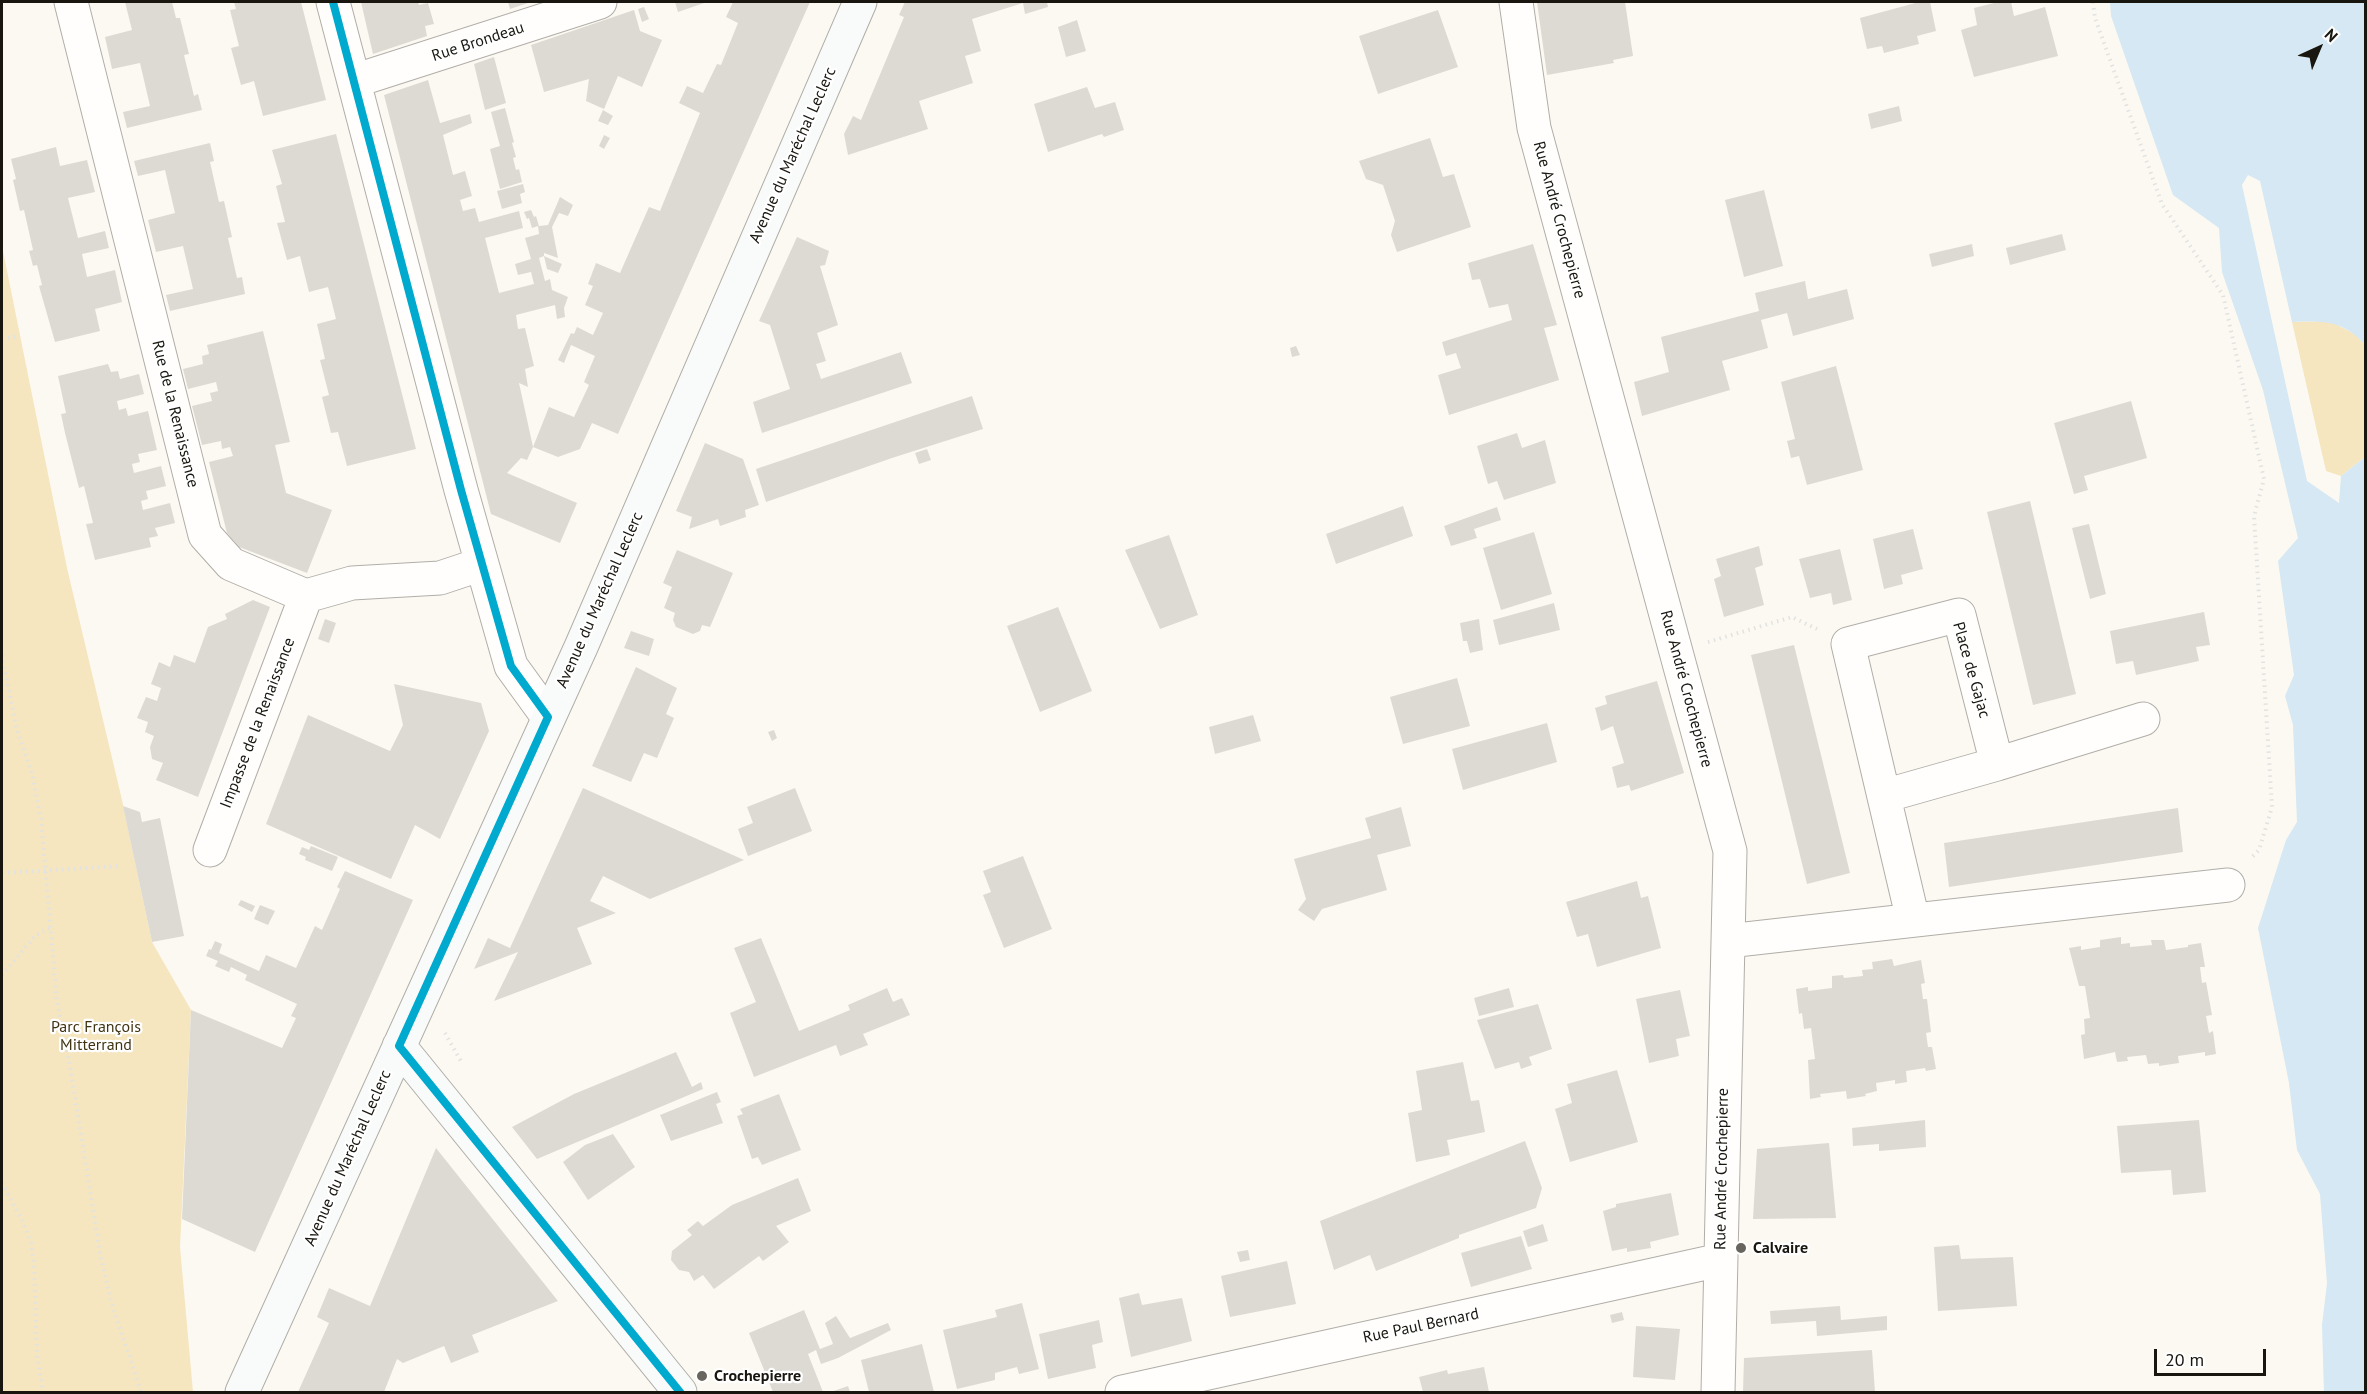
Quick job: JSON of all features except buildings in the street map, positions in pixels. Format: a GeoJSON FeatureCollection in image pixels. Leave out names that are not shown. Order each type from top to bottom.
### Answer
{"type":"FeatureCollection","features":[{"type":"Feature","properties":{"kind":"main road","name":"Avenue du Maréchal Leclerc"},"geometry":{"type":"LineString","coordinates":[[242,1392],[581,647],[860,2]]}},
{"type":"Feature","properties":{"kind":"main road"},"geometry":{"type":"LineString","coordinates":[[399,1046],[680,1392]]}},
{"type":"Feature","properties":{"kind":"street","name":"Rue de la Renaissance"},"geometry":{"type":"LineString","coordinates":[[71,2],[205,535],[231,564],[306,596]]}},
{"type":"Feature","properties":{"kind":"street"},"geometry":{"type":"LineString","coordinates":[[333,2],[511,666],[548,717]]}},
{"type":"Feature","properties":{"kind":"street","name":"Rue Brondeau"},"geometry":{"type":"LineString","coordinates":[[354,81],[600,2]]}},
{"type":"Feature","properties":{"kind":"street","name":"Rue André Crochepierre"},"geometry":{"type":"LineString","coordinates":[[1516,2],[1534,128],[1730,852],[1718,1392]]}},
{"type":"Feature","properties":{"kind":"street"},"geometry":{"type":"LineString","coordinates":[[306,596],[352,583],[440,578],[482,564]]}},
{"type":"Feature","properties":{"kind":"street","name":"Impasse de la Renaissance"},"geometry":{"type":"LineString","coordinates":[[210,850],[306,596]]}},
{"type":"Feature","properties":{"kind":"street","name":"Place de Gajac"},"geometry":{"type":"LineString","coordinates":[[1848,644],[1959,615],[1997,764]]}},
{"type":"Feature","properties":{"kind":"street"},"geometry":{"type":"LineString","coordinates":[[1848,644],[1912,920]]}},
{"type":"Feature","properties":{"kind":"street"},"geometry":{"type":"LineString","coordinates":[[1884,796],[2143,719]]}},
{"type":"Feature","properties":{"kind":"street"},"geometry":{"type":"LineString","coordinates":[[1728,941],[2228,885]]}},
{"type":"Feature","properties":{"kind":"street","name":"Rue Paul Bernard"},"geometry":{"type":"LineString","coordinates":[[1122,1392],[1720,1260]]}},
{"type":"Feature","properties":{"kind":"path"},"geometry":{"type":"LineString","coordinates":[[2093,2],[2095,18],[2162,204],[2223,295],[2264,479],[2254,516],[2272,807],[2259,850],[2228,885]]}},
{"type":"Feature","properties":{"kind":"path"},"geometry":{"type":"LineString","coordinates":[[2,339],[20,336]]}},
{"type":"Feature","properties":{"kind":"path"},"geometry":{"type":"LineString","coordinates":[[1676,652],[1792,617],[1848,644]]}},
{"type":"Feature","properties":{"kind":"path"},"geometry":{"type":"LineString","coordinates":[[2,655],[16,726],[32,774],[41,819],[57,1001],[70,1066],[100,1253],[111,1301],[141,1392]]}},
{"type":"Feature","properties":{"kind":"path"},"geometry":{"type":"LineString","coordinates":[[2,873],[122,866]]}},
{"type":"Feature","properties":{"kind":"path"},"geometry":{"type":"LineString","coordinates":[[2,975],[36,935],[50,927]]}},
{"type":"Feature","properties":{"kind":"path"},"geometry":{"type":"LineString","coordinates":[[2,1183],[23,1222],[31,1244],[34,1265],[37,1355],[43,1392]]}},
{"type":"Feature","properties":{"kind":"green space","name":"Parc François Mitterrand"},"geometry":{"type":"Polygon","coordinates":[[[2,246],[67,568],[122,800],[152,942],[191,1010],[180,1247],[193,1392],[2,1392],[2,246]]]}},
{"type":"Feature","properties":{"kind":"green space"},"geometry":{"type":"Polygon","coordinates":[[[2329,321],[2355,334],[2365,345],[2365,457],[2341,476],[2326,471],[2292,322],[2329,321]]]}},
{"type":"Feature","properties":{"kind":"water"},"geometry":{"type":"Polygon","coordinates":[[[2110,2],[2365,2],[2365,345],[2340,326],[2323,322],[2292,322],[2260,181],[2248,175],[2242,185],[2307,481],[2339,503],[2341,476],[2365,457],[2365,1392],[2324,1392],[2322,1325],[2327,1283],[2320,1194],[2297,1150],[2289,1083],[2258,928],[2286,840],[2297,822],[2293,725],[2285,696],[2294,675],[2278,561],[2298,538],[2263,390],[2222,272],[2219,228],[2173,195],[2111,16],[2110,2]]]}},
{"type":"Feature","properties":{"kind":"transit line"},"geometry":{"type":"LineString","coordinates":[[333,2],[461,490],[511,666],[548,717],[399,1046],[680,1392]]}},
{"type":"Feature","properties":{"kind":"place","name":"Calvaire"},"geometry":{"type":"Point","coordinates":[1741,1248]}},
{"type":"Feature","properties":{"kind":"place","name":"Crochepierre"},"geometry":{"type":"Point","coordinates":[702,1376]}}]}
